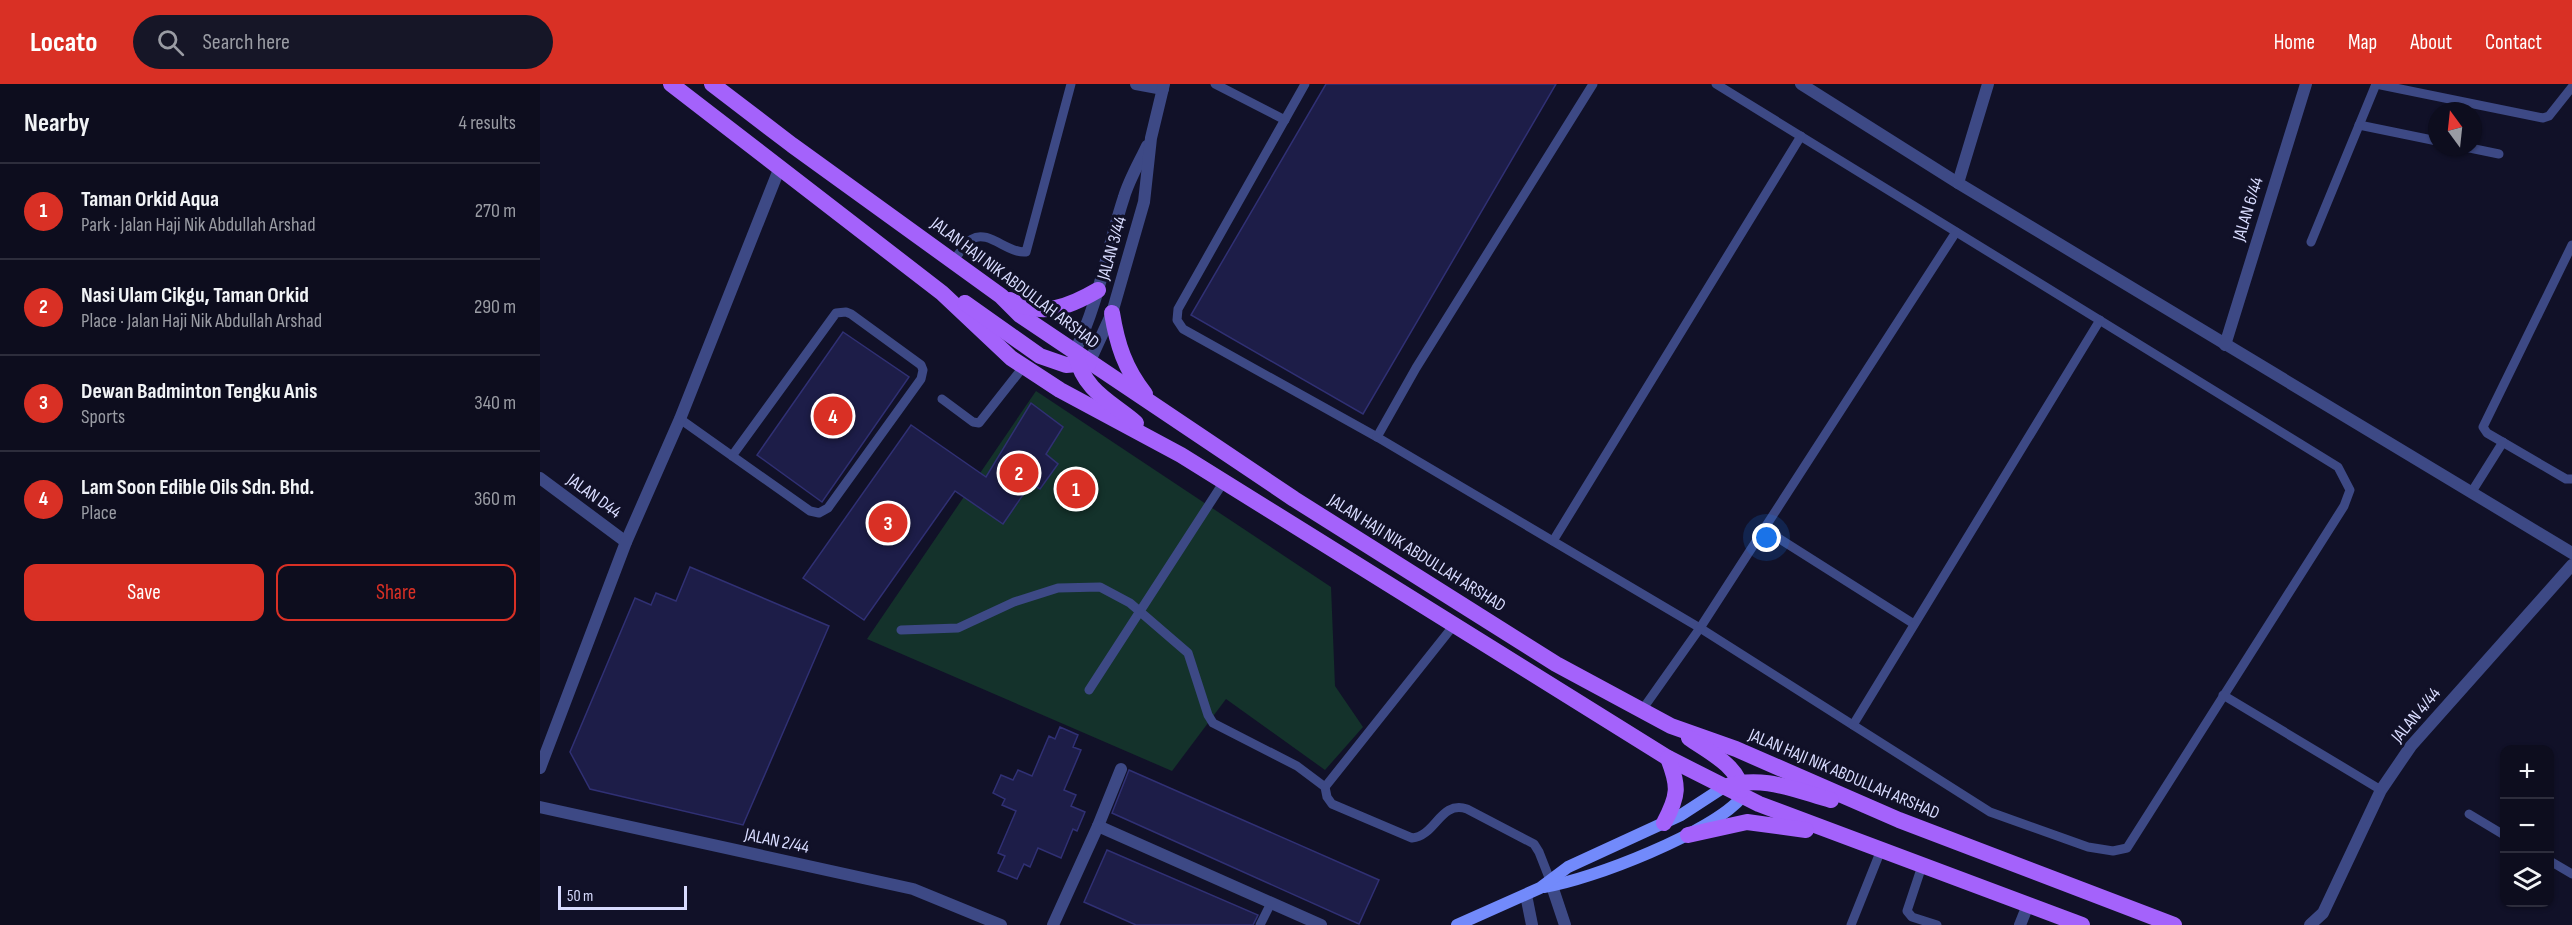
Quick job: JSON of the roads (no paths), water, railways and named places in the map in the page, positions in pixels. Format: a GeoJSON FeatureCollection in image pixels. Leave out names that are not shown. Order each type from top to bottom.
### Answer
{"type":"FeatureCollection","features":[{"type":"Feature","properties":{"kind":"main road"},"geometry":{"type":"LineString","coordinates":[[672,84],[942,292],[1011,358],[1060,390],[1167,448],[1668,758],[1724,787],[1741,789],[1772,783],[1899,820]]}},
{"type":"Feature","properties":{"kind":"main road","name":"JALAN HAJI NIK ABDULLAH ARSHAD"},"geometry":{"type":"LineString","coordinates":[[712,84],[792,145],[1001,296],[1020,315],[1081,360],[1294,500],[1556,664],[1671,726],[1736,749],[1899,820],[2174,925]]}},
{"type":"Feature","properties":{"kind":"main road"},"geometry":{"type":"LineString","coordinates":[[1001,296],[1023,307],[1041,310],[1073,305],[1098,290]]}},
{"type":"Feature","properties":{"kind":"main road"},"geometry":{"type":"LineString","coordinates":[[942,292],[964,303],[1040,356],[1066,365],[1081,360],[1084,379],[1098,394],[1167,448]]}},
{"type":"Feature","properties":{"kind":"main road"},"geometry":{"type":"LineString","coordinates":[[1112,313],[1122,358],[1133,379],[1153,406]]}},
{"type":"Feature","properties":{"kind":"main road"},"geometry":{"type":"LineString","coordinates":[[1671,726],[1720,760],[1741,789],[1845,837],[2082,925]]}},
{"type":"Feature","properties":{"kind":"main road"},"geometry":{"type":"LineString","coordinates":[[1665,823],[1675,803],[1677,791],[1676,778],[1668,758]]}},
{"type":"Feature","properties":{"kind":"main road"},"geometry":{"type":"LineString","coordinates":[[1457,925],[1548,884],[1590,856],[1665,823],[1724,787]]}},
{"type":"Feature","properties":{"kind":"main road"},"geometry":{"type":"LineString","coordinates":[[1548,884],[1598,873],[1688,835],[1734,807],[1741,789]]}},
{"type":"Feature","properties":{"kind":"main road"},"geometry":{"type":"LineString","coordinates":[[1688,835],[1748,822],[1845,837]]}},
{"type":"Feature","properties":{"kind":"street"},"geometry":{"type":"LineString","coordinates":[[1137,84],[1164,87]]}},
{"type":"Feature","properties":{"kind":"street"},"geometry":{"type":"LineString","coordinates":[[1801,84],[1958,183],[2572,553]]}},
{"type":"Feature","properties":{"kind":"street"},"geometry":{"type":"LineString","coordinates":[[1958,183],[1988,84]]}},
{"type":"Feature","properties":{"kind":"street","name":"JALAN 6/44"},"geometry":{"type":"LineString","coordinates":[[2225,345],[2306,84]]}},
{"type":"Feature","properties":{"kind":"street","name":"JALAN 3/44"},"geometry":{"type":"LineString","coordinates":[[1081,360],[1112,313],[1144,202],[1151,138],[1164,87]]}},
{"type":"Feature","properties":{"kind":"street","name":"JALAN 3/44"},"geometry":{"type":"LineString","coordinates":[[1081,360],[1084,333],[1124,195],[1151,138]]}},
{"type":"Feature","properties":{"kind":"street"},"geometry":{"type":"LineString","coordinates":[[540,768],[626,542],[680,419],[780,167]]}},
{"type":"Feature","properties":{"kind":"street","name":"JALAN D44"},"geometry":{"type":"LineString","coordinates":[[540,478],[626,542]]}},
{"type":"Feature","properties":{"kind":"street","name":"JALAN 4/44"},"geometry":{"type":"LineString","coordinates":[[2323,919],[2381,790],[2411,746],[2572,566]]}},
{"type":"Feature","properties":{"kind":"street"},"geometry":{"type":"LineString","coordinates":[[1053,925],[1121,769]]}},
{"type":"Feature","properties":{"kind":"street","name":"JALAN 2/44"},"geometry":{"type":"LineString","coordinates":[[540,807],[913,889],[1000,925]]}},
{"type":"Feature","properties":{"kind":"street"},"geometry":{"type":"LineString","coordinates":[[1098,826],[1321,925]]}},
{"type":"Feature","properties":{"kind":"street"},"geometry":{"type":"LineString","coordinates":[[1548,884],[1565,925]]}},
{"type":"Feature","properties":{"kind":"street"},"geometry":{"type":"LineString","coordinates":[[1526,895],[1532,925]]}},
{"type":"Feature","properties":{"kind":"street"},"geometry":{"type":"LineString","coordinates":[[2020,925],[2028,905]]}},
{"type":"Feature","properties":{"kind":"street"},"geometry":{"type":"LineString","coordinates":[[2310,925],[2323,919]]}},
{"type":"Feature","properties":{"kind":"lane"},"geometry":{"type":"LineString","coordinates":[[953,261],[973,239],[981,237],[1012,250],[1026,252],[1071,84]]}},
{"type":"Feature","properties":{"kind":"lane"},"geometry":{"type":"LineString","coordinates":[[1215,84],[1285,120]]}},
{"type":"Feature","properties":{"kind":"lane"},"geometry":{"type":"LineString","coordinates":[[1305,84],[1178,309],[1178,320],[1183,328],[1377,437],[1700,628],[1990,812],[2088,848],[2113,851],[2127,848],[2344,506],[2350,490],[2338,467],[1716,84]]}},
{"type":"Feature","properties":{"kind":"lane"},"geometry":{"type":"LineString","coordinates":[[1377,437],[1416,368],[1593,84]]}},
{"type":"Feature","properties":{"kind":"lane"},"geometry":{"type":"LineString","coordinates":[[2311,242],[2376,84],[2543,118],[2550,117],[2572,87]]}},
{"type":"Feature","properties":{"kind":"lane"},"geometry":{"type":"LineString","coordinates":[[2360,125],[2428,139]]}},
{"type":"Feature","properties":{"kind":"lane"},"geometry":{"type":"LineString","coordinates":[[1553,542],[1801,136]]}},
{"type":"Feature","properties":{"kind":"lane"},"geometry":{"type":"LineString","coordinates":[[2482,151],[2499,154]]}},
{"type":"Feature","properties":{"kind":"lane"},"geometry":{"type":"LineString","coordinates":[[1642,710],[1700,628],[1956,232]]}},
{"type":"Feature","properties":{"kind":"lane"},"geometry":{"type":"LineString","coordinates":[[2572,245],[2484,423],[2484,430],[2566,479],[2572,479]]}},
{"type":"Feature","properties":{"kind":"lane"},"geometry":{"type":"LineString","coordinates":[[680,419],[732,456],[810,511],[819,513],[824,511],[921,379],[923,375],[921,365],[851,314],[836,313],[732,456]]}},
{"type":"Feature","properties":{"kind":"lane"},"geometry":{"type":"LineString","coordinates":[[1853,725],[2100,320]]}},
{"type":"Feature","properties":{"kind":"lane"},"geometry":{"type":"LineString","coordinates":[[942,399],[973,422],[979,423],[1024,366]]}},
{"type":"Feature","properties":{"kind":"lane"},"geometry":{"type":"LineString","coordinates":[[2471,493],[2503,442]]}},
{"type":"Feature","properties":{"kind":"lane"},"geometry":{"type":"LineString","coordinates":[[1089,690],[1223,483]]}},
{"type":"Feature","properties":{"kind":"lane"},"geometry":{"type":"LineString","coordinates":[[1764,529],[1914,624]]}},
{"type":"Feature","properties":{"kind":"lane"},"geometry":{"type":"LineString","coordinates":[[901,630],[958,628],[1014,602],[1060,587],[1100,587],[1139,610],[1190,656],[1208,715],[1213,723],[1297,766],[1325,787],[1329,801],[1336,806],[1412,838],[1424,834],[1449,809],[1455,807],[1467,809],[1534,844],[1539,852],[1548,884]]}},
{"type":"Feature","properties":{"kind":"lane"},"geometry":{"type":"LineString","coordinates":[[1325,787],[1454,625]]}},
{"type":"Feature","properties":{"kind":"lane"},"geometry":{"type":"LineString","coordinates":[[2223,695],[2381,790]]}},
{"type":"Feature","properties":{"kind":"lane"},"geometry":{"type":"LineString","coordinates":[[2469,814],[2500,832]]}},
{"type":"Feature","properties":{"kind":"lane"},"geometry":{"type":"LineString","coordinates":[[1851,925],[1881,850]]}},
{"type":"Feature","properties":{"kind":"lane"},"geometry":{"type":"LineString","coordinates":[[2554,863],[2572,874]]}},
{"type":"Feature","properties":{"kind":"lane"},"geometry":{"type":"LineString","coordinates":[[1922,866],[1907,911],[1912,917],[1937,925]]}},
{"type":"Feature","properties":{"kind":"lane"},"geometry":{"type":"LineString","coordinates":[[1260,925],[1271,903]]}},
{"type":"Feature","properties":{"kind":"place","name":"Lam Soon Edible Oils Sdn. Bhd."},"geometry":{"type":"Point","coordinates":[833,416]}},
{"type":"Feature","properties":{"kind":"place","name":"Nasi Ulam Cikgu, Taman Orkid"},"geometry":{"type":"Point","coordinates":[1019,473]}},
{"type":"Feature","properties":{"kind":"place","name":"Taman Orkid Aqua"},"geometry":{"type":"Point","coordinates":[1076,489]}},
{"type":"Feature","properties":{"kind":"place","name":"Dewan Badminton Tengku Anis"},"geometry":{"type":"Point","coordinates":[888,523]}}]}
